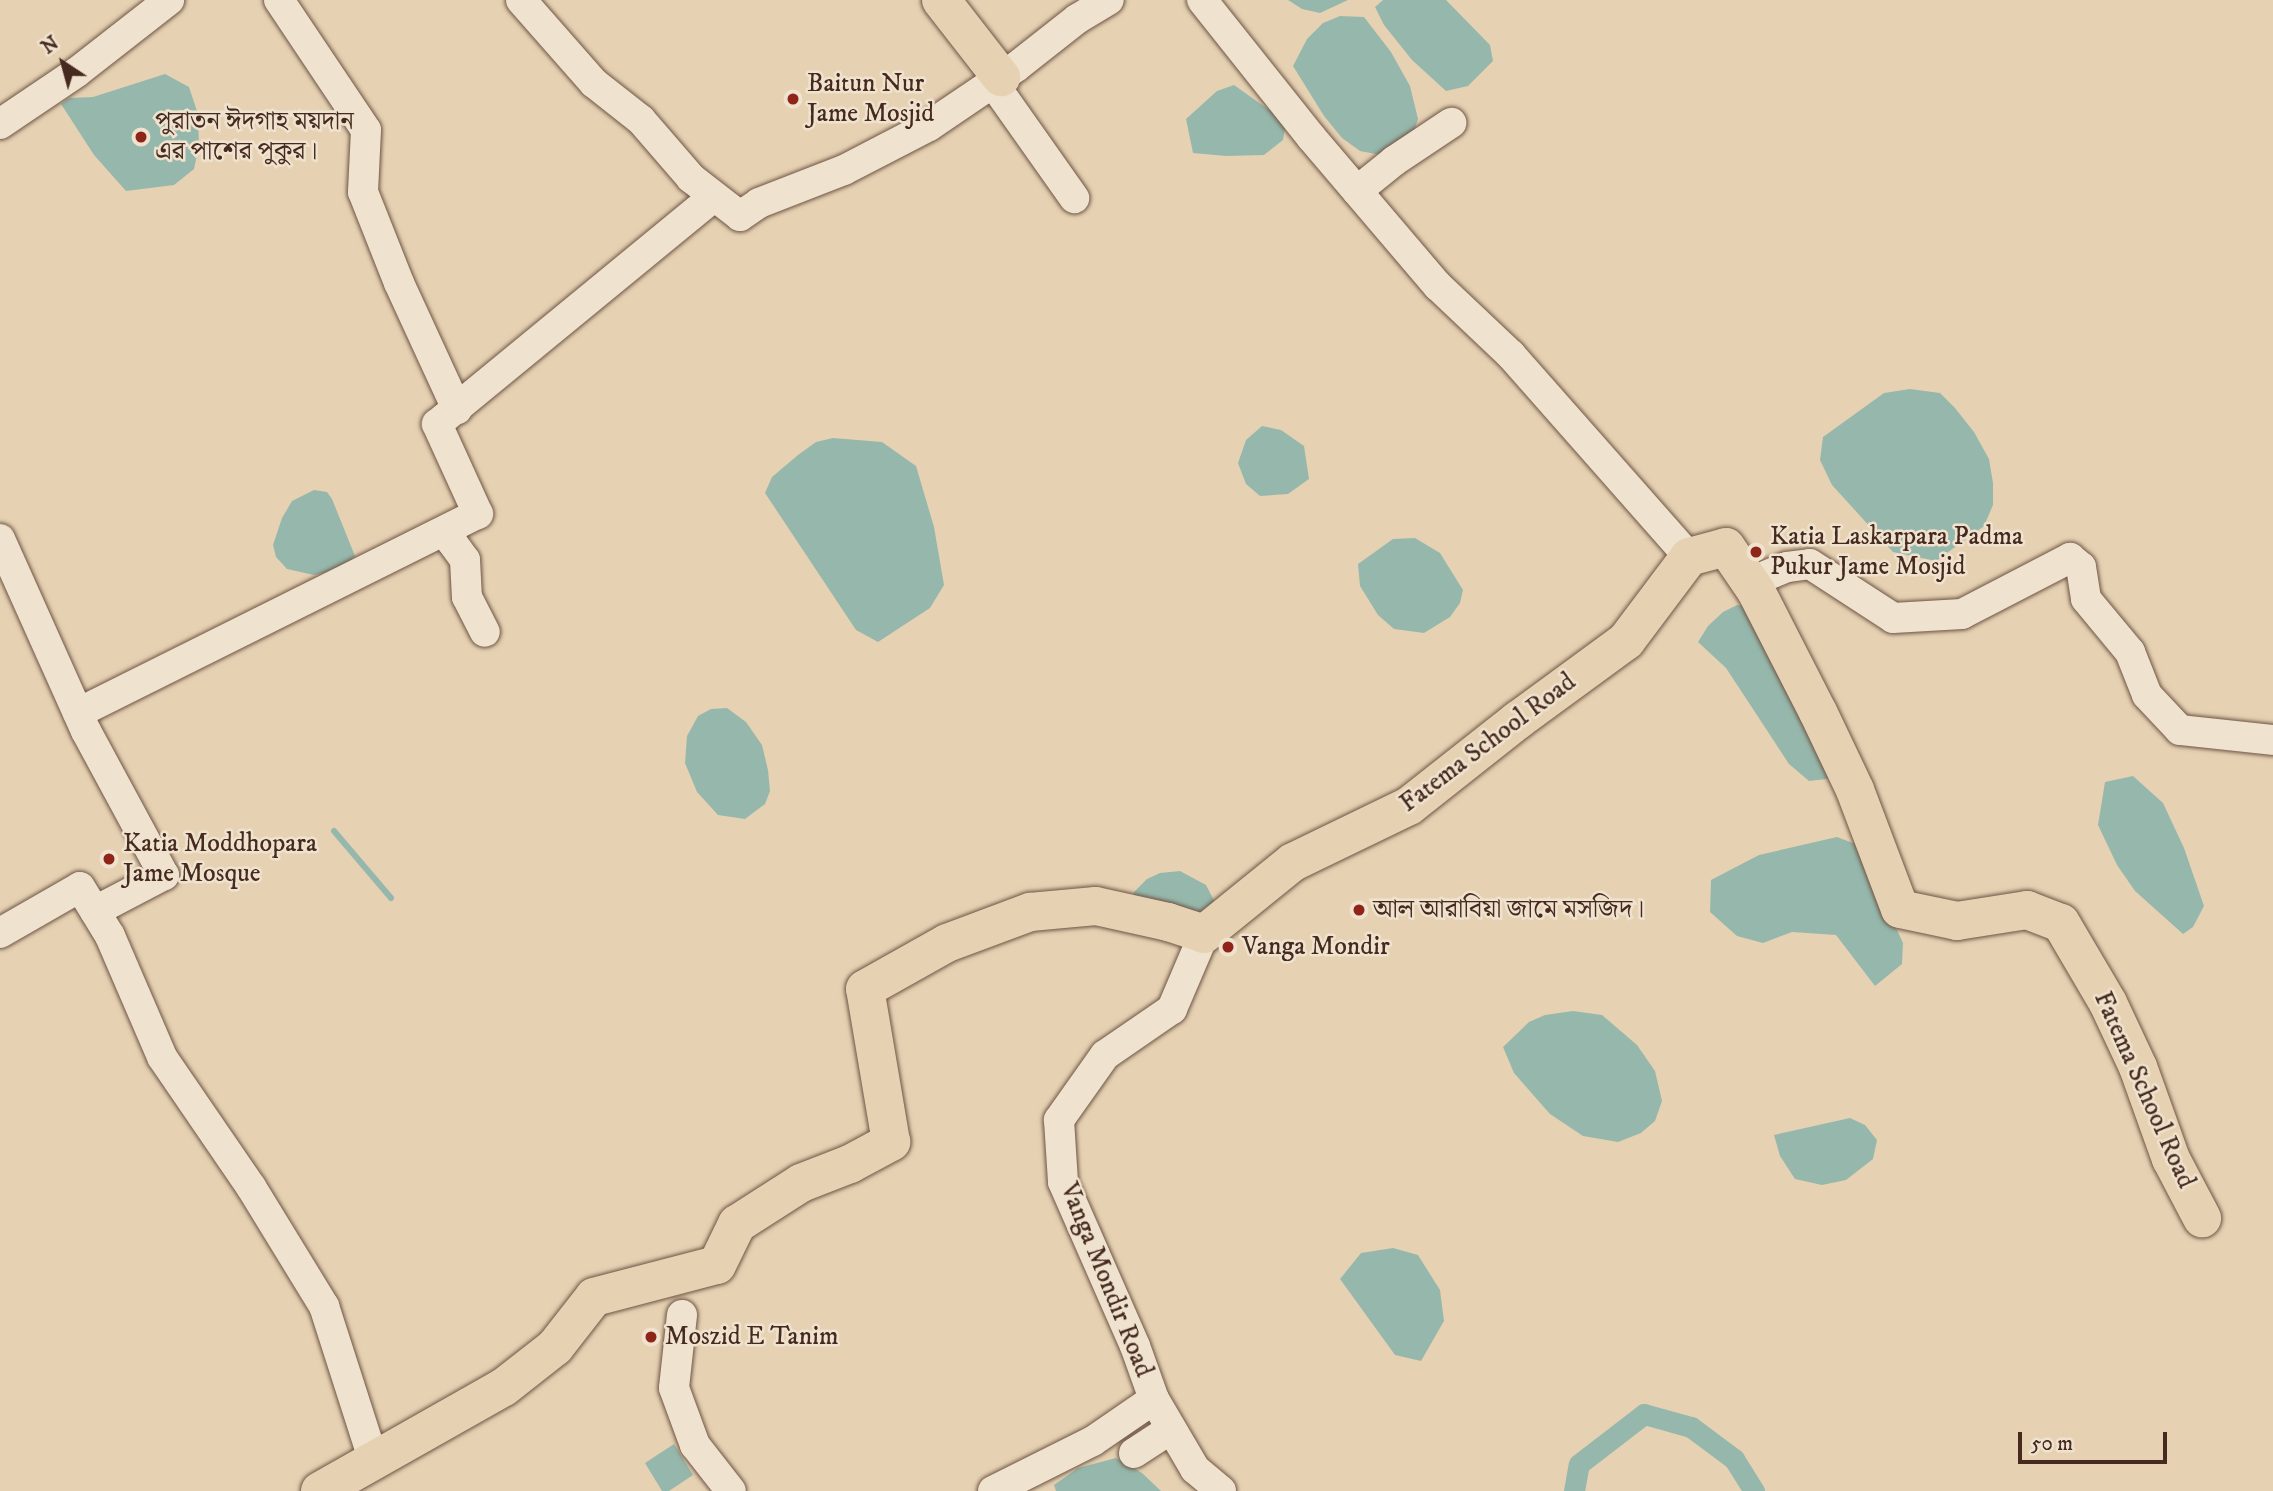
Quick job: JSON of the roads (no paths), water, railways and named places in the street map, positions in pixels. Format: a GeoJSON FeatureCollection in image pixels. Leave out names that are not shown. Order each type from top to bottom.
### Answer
{"type":"FeatureCollection","features":[{"type":"Feature","properties":{"kind":"main road"},"geometry":{"type":"LineString","coordinates":[[941,0],[997,80]]}},
{"type":"Feature","properties":{"kind":"main road","name":"Fatema School Road"},"geometry":{"type":"LineString","coordinates":[[1204,934],[1293,862],[1409,806],[1518,720],[1626,641],[1689,557],[1726,547],[1756,592],[1855,790],[1900,909],[1957,921],[2027,910],[2061,923],[2108,1003],[2138,1067],[2171,1159],[2202,1218]]}},
{"type":"Feature","properties":{"kind":"main road"},"geometry":{"type":"LineString","coordinates":[[320,1491],[504,1387],[555,1347],[594,1297],[717,1265],[737,1224],[801,1183],[850,1164],[891,1142],[865,989],[947,943],[1030,912],[1096,906],[1168,922],[1204,934]]}},
{"type":"Feature","properties":{"kind":"street"},"geometry":{"type":"LineString","coordinates":[[0,124],[77,72],[169,0]]}},
{"type":"Feature","properties":{"kind":"street"},"geometry":{"type":"LineString","coordinates":[[279,0],[366,130],[363,192],[399,284],[457,409]]}},
{"type":"Feature","properties":{"kind":"street"},"geometry":{"type":"LineString","coordinates":[[520,0],[594,83],[641,120],[669,155],[713,197],[740,216],[759,203],[844,170],[929,127],[997,80],[1077,19],[1109,0]]}},
{"type":"Feature","properties":{"kind":"street"},"geometry":{"type":"LineString","coordinates":[[1202,0],[1438,286],[1511,355],[1689,557]]}},
{"type":"Feature","properties":{"kind":"street"},"geometry":{"type":"LineString","coordinates":[[997,80],[1074,198]]}},
{"type":"Feature","properties":{"kind":"street"},"geometry":{"type":"LineString","coordinates":[[1357,191],[1394,161],[1451,123]]}},
{"type":"Feature","properties":{"kind":"street"},"geometry":{"type":"LineString","coordinates":[[78,713],[478,514],[437,424],[713,197]]}},
{"type":"Feature","properties":{"kind":"street"},"geometry":{"type":"LineString","coordinates":[[450,529],[452,542],[465,560],[467,597],[485,632]]}},
{"type":"Feature","properties":{"kind":"street"},"geometry":{"type":"LineString","coordinates":[[0,539],[78,713],[122,801],[164,875],[96,911]]}},
{"type":"Feature","properties":{"kind":"street"},"geometry":{"type":"LineString","coordinates":[[1748,583],[1787,567],[1810,564],[1893,618],[1962,614],[2070,558],[2081,567],[2086,599],[2130,652],[2147,695],[2180,730],[2273,740]]}},
{"type":"Feature","properties":{"kind":"street"},"geometry":{"type":"LineString","coordinates":[[0,933],[80,887],[110,936],[162,1057],[251,1187],[324,1306],[373,1459]]}},
{"type":"Feature","properties":{"kind":"street","name":"Vanga Mondir Road"},"geometry":{"type":"LineString","coordinates":[[1204,934],[1172,1009],[1105,1055],[1059,1120],[1063,1182],[1135,1346],[1154,1399],[1195,1469],[1220,1491]]}},
{"type":"Feature","properties":{"kind":"street"},"geometry":{"type":"LineString","coordinates":[[682,1315],[674,1388],[695,1445],[731,1491]]}},
{"type":"Feature","properties":{"kind":"street"},"geometry":{"type":"LineString","coordinates":[[993,1491],[1093,1441],[1154,1399]]}},
{"type":"Feature","properties":{"kind":"street"},"geometry":{"type":"LineString","coordinates":[[1134,1453],[1171,1429]]}},
{"type":"Feature","properties":{"kind":"water"},"geometry":{"type":"Polygon","coordinates":[[[1288,0],[1348,0],[1320,13],[1302,9],[1288,0]]]}},
{"type":"Feature","properties":{"kind":"water"},"geometry":{"type":"Polygon","coordinates":[[[1383,0],[1446,0],[1490,45],[1493,61],[1468,86],[1446,91],[1412,60],[1384,25],[1375,7],[1383,0]]]}},
{"type":"Feature","properties":{"kind":"water"},"geometry":{"type":"Polygon","coordinates":[[[1340,16],[1364,17],[1391,52],[1410,86],[1418,119],[1411,140],[1386,156],[1360,151],[1342,138],[1324,116],[1293,66],[1307,39],[1323,23],[1340,16]]]}},
{"type":"Feature","properties":{"kind":"water"},"geometry":{"type":"Polygon","coordinates":[[[165,74],[189,87],[198,114],[199,146],[194,169],[174,185],[126,191],[94,155],[61,104],[69,98],[93,97],[165,74]]]}},
{"type":"Feature","properties":{"kind":"water"},"geometry":{"type":"Polygon","coordinates":[[[1234,85],[1286,122],[1283,140],[1264,155],[1193,153],[1186,119],[1217,91],[1234,85]]]}},
{"type":"Feature","properties":{"kind":"water"},"geometry":{"type":"Polygon","coordinates":[[[1910,389],[1940,393],[1955,408],[1974,432],[1989,459],[1993,483],[1993,505],[1984,526],[1936,561],[1893,552],[1832,485],[1820,460],[1823,437],[1884,393],[1910,389]]]}},
{"type":"Feature","properties":{"kind":"water"},"geometry":{"type":"Polygon","coordinates":[[[1262,426],[1281,430],[1304,446],[1309,479],[1288,494],[1260,496],[1246,484],[1238,463],[1246,440],[1262,426]]]}},
{"type":"Feature","properties":{"kind":"water"},"geometry":{"type":"Polygon","coordinates":[[[833,438],[882,442],[916,466],[934,527],[944,585],[930,608],[878,642],[856,630],[765,493],[772,477],[798,455],[816,442],[833,438]]]}},
{"type":"Feature","properties":{"kind":"water"},"geometry":{"type":"Polygon","coordinates":[[[314,490],[327,492],[332,499],[355,556],[342,569],[314,575],[287,569],[276,557],[273,545],[282,518],[292,501],[314,490]]]}},
{"type":"Feature","properties":{"kind":"water"},"geometry":{"type":"Polygon","coordinates":[[[1415,538],[1440,553],[1463,590],[1460,603],[1450,617],[1424,633],[1394,629],[1378,615],[1360,586],[1358,564],[1393,539],[1415,538]]]}},
{"type":"Feature","properties":{"kind":"water"},"geometry":{"type":"Polygon","coordinates":[[[1737,605],[1749,606],[1834,772],[1827,779],[1809,781],[1789,764],[1726,668],[1698,642],[1708,626],[1723,612],[1737,605]]]}},
{"type":"Feature","properties":{"kind":"water"},"geometry":{"type":"Polygon","coordinates":[[[727,708],[746,722],[762,745],[768,770],[770,791],[765,804],[745,819],[718,815],[697,792],[685,763],[687,736],[698,716],[711,709],[727,708]]]}},
{"type":"Feature","properties":{"kind":"water"},"geometry":{"type":"Polygon","coordinates":[[[2133,776],[2163,803],[2184,848],[2204,906],[2193,927],[2183,934],[2135,891],[2117,865],[2098,825],[2105,782],[2133,776]]]}},
{"type":"Feature","properties":{"kind":"water"},"geometry":{"type":"Polygon","coordinates":[[[1837,837],[1858,845],[1903,943],[1902,964],[1875,986],[1836,935],[1792,932],[1763,943],[1737,936],[1710,912],[1711,880],[1759,855],[1837,837]]]}},
{"type":"Feature","properties":{"kind":"water"},"geometry":{"type":"Polygon","coordinates":[[[1180,871],[1206,885],[1217,906],[1216,921],[1132,902],[1134,892],[1147,879],[1160,873],[1180,871]]]}},
{"type":"Feature","properties":{"kind":"water"},"geometry":{"type":"Polygon","coordinates":[[[1573,1011],[1602,1015],[1637,1045],[1655,1071],[1662,1101],[1655,1121],[1641,1133],[1618,1142],[1583,1136],[1550,1114],[1514,1073],[1503,1047],[1529,1022],[1545,1015],[1573,1011]]]}},
{"type":"Feature","properties":{"kind":"water"},"geometry":{"type":"Polygon","coordinates":[[[1850,1118],[1865,1125],[1877,1140],[1873,1159],[1846,1180],[1822,1185],[1795,1179],[1780,1156],[1774,1135],[1850,1118]]]}},
{"type":"Feature","properties":{"kind":"water"},"geometry":{"type":"Polygon","coordinates":[[[1393,1248],[1418,1255],[1440,1290],[1444,1321],[1421,1361],[1395,1355],[1340,1279],[1361,1253],[1393,1248]]]}},
{"type":"Feature","properties":{"kind":"water"},"geometry":{"type":"Polygon","coordinates":[[[674,1444],[693,1475],[669,1491],[662,1491],[645,1463],[674,1444]]]}},
{"type":"Feature","properties":{"kind":"water"},"geometry":{"type":"Polygon","coordinates":[[[1116,1458],[1142,1473],[1161,1491],[1056,1491],[1054,1485],[1078,1468],[1116,1458]]]}},
{"type":"Feature","properties":{"kind":"waterway"},"geometry":{"type":"LineString","coordinates":[[334,831],[391,898]]}},
{"type":"Feature","properties":{"kind":"waterway"},"geometry":{"type":"LineString","coordinates":[[1574,1491],[1579,1464],[1644,1414],[1691,1427],[1734,1459],[1754,1491]]}},
{"type":"Feature","properties":{"kind":"place","name":"Baitun Nur Jame Mosjid"},"geometry":{"type":"Point","coordinates":[793,99]}},
{"type":"Feature","properties":{"kind":"place","name":"পুরাতন ঈদগাহ ময়দান এর পাশের পুকুর।"},"geometry":{"type":"Point","coordinates":[141,137]}},
{"type":"Feature","properties":{"kind":"place","name":"Katia Laskarpara Padma Pukur Jame Mosjid"},"geometry":{"type":"Point","coordinates":[1756,552]}},
{"type":"Feature","properties":{"kind":"place","name":"Katia Moddhopara Jame Mosque"},"geometry":{"type":"Point","coordinates":[109,859]}},
{"type":"Feature","properties":{"kind":"place","name":"আল আরাবিয়া জামে মসজিদ।"},"geometry":{"type":"Point","coordinates":[1359,910]}},
{"type":"Feature","properties":{"kind":"place","name":"Vanga Mondir"},"geometry":{"type":"Point","coordinates":[1228,947]}},
{"type":"Feature","properties":{"kind":"place","name":"Moszid E Tanim"},"geometry":{"type":"Point","coordinates":[651,1337]}}]}
